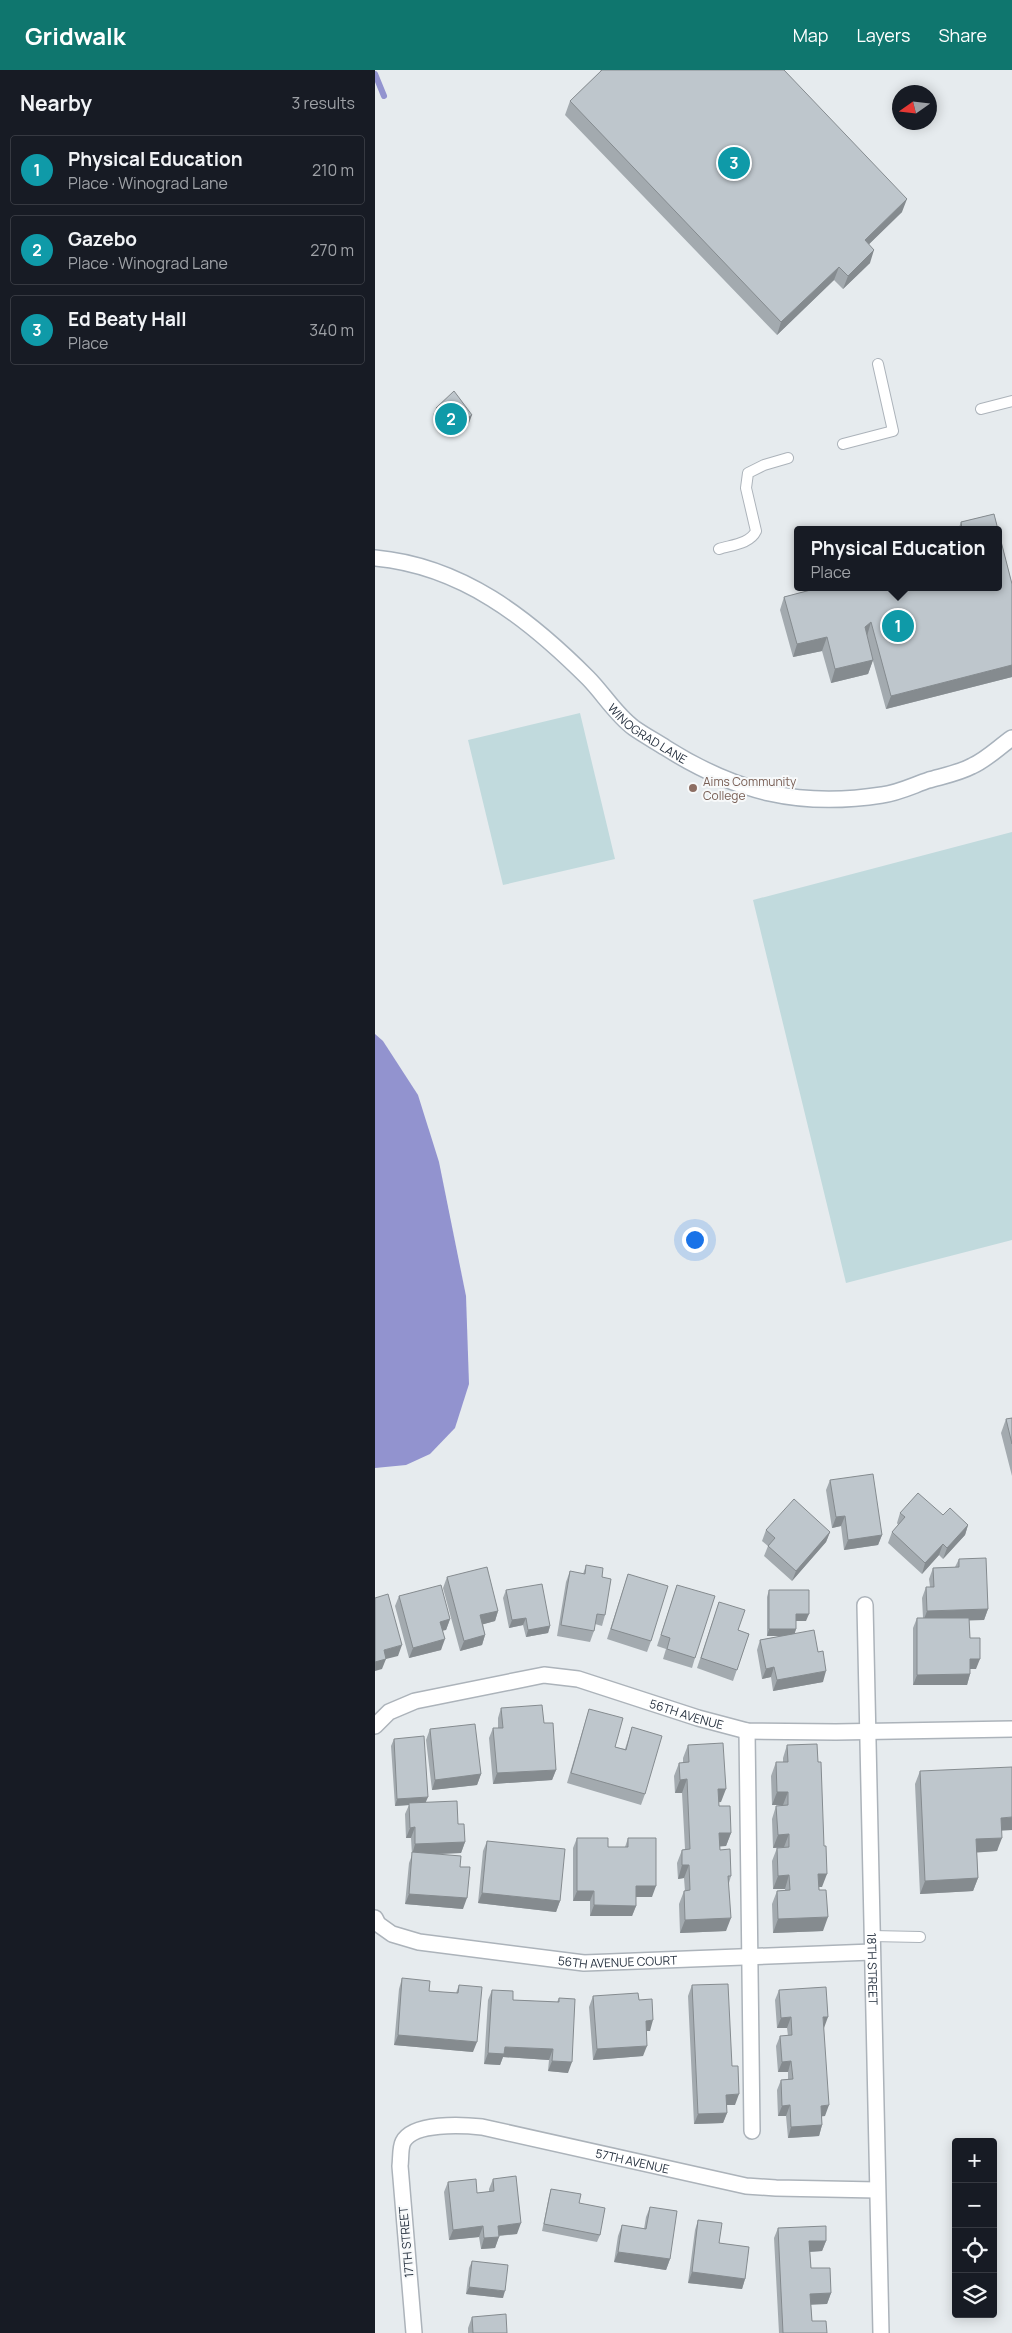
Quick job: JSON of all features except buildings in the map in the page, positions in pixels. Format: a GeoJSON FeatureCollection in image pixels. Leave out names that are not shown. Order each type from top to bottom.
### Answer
{"type":"FeatureCollection","features":[{"type":"Feature","properties":{"kind":"street","name":"WINOGRAD LANE"},"geometry":{"type":"LineString","coordinates":[[375,558],[404,561],[450,577],[482,592],[525,620],[555,645],[633,727],[699,769],[755,790],[781,796],[827,800],[883,795],[973,766],[1012,738]]}},
{"type":"Feature","properties":{"kind":"street","name":"18TH STREET"},"geometry":{"type":"LineString","coordinates":[[865,1605],[881,2333]]}},
{"type":"Feature","properties":{"kind":"street","name":"56TH AVENUE"},"geometry":{"type":"LineString","coordinates":[[375,1726],[389,1712],[415,1701],[544,1675],[578,1679],[698,1718],[747,1731],[1012,1730]]}},
{"type":"Feature","properties":{"kind":"street"},"geometry":{"type":"LineString","coordinates":[[747,1731],[752,2131]]}},
{"type":"Feature","properties":{"kind":"street","name":"56TH AVENUE COURT"},"geometry":{"type":"LineString","coordinates":[[375,1918],[378,1924],[392,1934],[419,1942],[584,1963],[872,1952]]}},
{"type":"Feature","properties":{"kind":"street","name":"57TH AVENUE"},"geometry":{"type":"LineString","coordinates":[[402,2151],[403,2143],[409,2135],[438,2126],[465,2125],[482,2127],[746,2186],[877,2190]]}},
{"type":"Feature","properties":{"kind":"street","name":"17TH STREET"},"geometry":{"type":"LineString","coordinates":[[402,2151],[400,2166],[414,2333]]}},
{"type":"Feature","properties":{"kind":"lane"},"geometry":{"type":"LineString","coordinates":[[843,444],[893,430],[878,364]]}},
{"type":"Feature","properties":{"kind":"lane"},"geometry":{"type":"LineString","coordinates":[[981,409],[1012,401]]}},
{"type":"Feature","properties":{"kind":"lane"},"geometry":{"type":"LineString","coordinates":[[719,549],[750,539],[756,531],[746,488],[748,473],[764,465],[788,458]]}},
{"type":"Feature","properties":{"kind":"lane"},"geometry":{"type":"LineString","coordinates":[[872,1936],[919,1937]]}},
{"type":"Feature","properties":{"kind":"shaded area"},"geometry":{"type":"Polygon","coordinates":[[[580,713],[615,859],[503,885],[468,740],[580,713]]]}},
{"type":"Feature","properties":{"kind":"shaded area"},"geometry":{"type":"Polygon","coordinates":[[[1012,832],[1012,1240],[846,1283],[753,900],[1012,832]]]}},
{"type":"Feature","properties":{"kind":"water"},"geometry":{"type":"Polygon","coordinates":[[[375,1034],[383,1041],[418,1095],[439,1162],[466,1296],[469,1384],[455,1428],[430,1454],[406,1465],[375,1468],[375,1034]]]}},
{"type":"Feature","properties":{"kind":"waterway"},"geometry":{"type":"LineString","coordinates":[[375,74],[384,96]]}},
{"type":"Feature","properties":{"kind":"place","name":"Ed Beaty Hall"},"geometry":{"type":"Point","coordinates":[734,163]}},
{"type":"Feature","properties":{"kind":"place","name":"Gazebo"},"geometry":{"type":"Point","coordinates":[451,419]}},
{"type":"Feature","properties":{"kind":"place","name":"Physical Education"},"geometry":{"type":"Point","coordinates":[898,626]}},
{"type":"Feature","properties":{"kind":"place","name":"Aims Community College"},"geometry":{"type":"Point","coordinates":[693,788]}}]}
